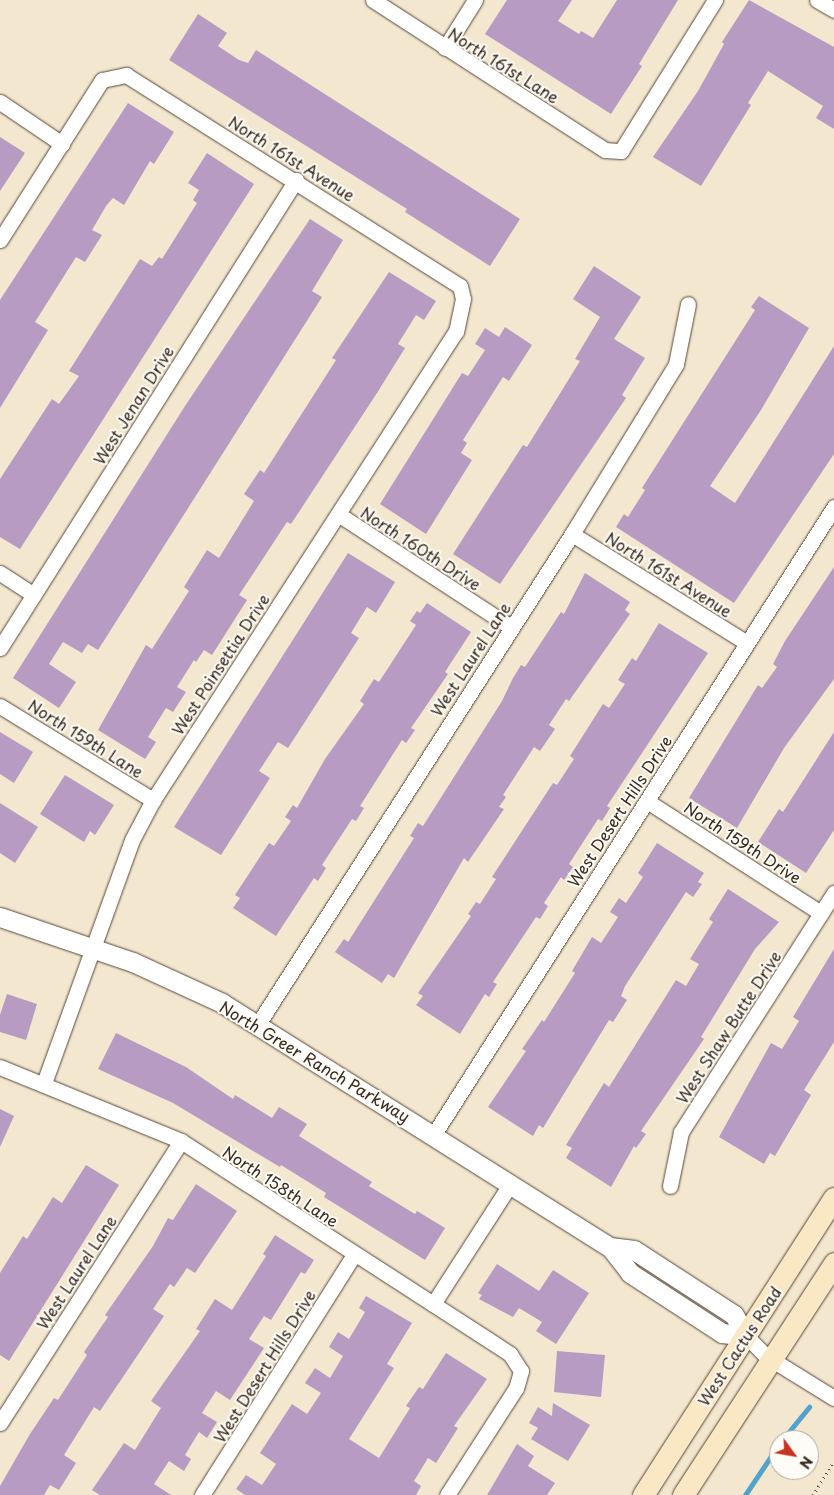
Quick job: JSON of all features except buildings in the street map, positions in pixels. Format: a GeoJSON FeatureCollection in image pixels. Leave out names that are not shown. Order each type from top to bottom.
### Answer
{"type":"FeatureCollection","features":[{"type":"Feature","properties":{"kind":"main road","name":"West Cactus Road"},"geometry":{"type":"LineString","coordinates":[[643,1495],[834,1198]]}},
{"type":"Feature","properties":{"kind":"main road"},"geometry":{"type":"LineString","coordinates":[[683,1495],[834,1263]]}},
{"type":"Feature","properties":{"kind":"street","name":"North 161st Lane"},"geometry":{"type":"LineString","coordinates":[[373,0],[605,150],[620,151],[715,0]]}},
{"type":"Feature","properties":{"kind":"street"},"geometry":{"type":"LineString","coordinates":[[445,48],[475,0]]}},
{"type":"Feature","properties":{"kind":"street"},"geometry":{"type":"LineString","coordinates":[[818,0],[834,10]]}},
{"type":"Feature","properties":{"kind":"street","name":"North 161st Avenue"},"geometry":{"type":"LineString","coordinates":[[62,144],[102,80],[126,75],[296,180],[460,286]]}},
{"type":"Feature","properties":{"kind":"street"},"geometry":{"type":"LineString","coordinates":[[0,102],[62,144],[0,240]]}},
{"type":"Feature","properties":{"kind":"street","name":"West Jenan Drive"},"geometry":{"type":"LineString","coordinates":[[0,648],[296,180]]}},
{"type":"Feature","properties":{"kind":"street","name":"West Poinsettia Drive"},"geometry":{"type":"LineString","coordinates":[[44,1083],[132,840],[153,800],[456,331],[463,299],[460,286]]}},
{"type":"Feature","properties":{"kind":"street","name":"West Laurel Lane"},"geometry":{"type":"LineString","coordinates":[[258,1024],[572,534],[676,364],[688,304]]}},
{"type":"Feature","properties":{"kind":"street","name":"West Desert Hills Drive"},"geometry":{"type":"LineString","coordinates":[[434,1134],[834,507]]}},
{"type":"Feature","properties":{"kind":"street","name":"North 160th Drive"},"geometry":{"type":"LineString","coordinates":[[338,514],[511,627]]}},
{"type":"Feature","properties":{"kind":"street","name":"North 161st Avenue"},"geometry":{"type":"LineString","coordinates":[[572,534],[747,643]]}},
{"type":"Feature","properties":{"kind":"street"},"geometry":{"type":"LineString","coordinates":[[0,573],[34,595]]}},
{"type":"Feature","properties":{"kind":"street","name":"North 159th Lane"},"geometry":{"type":"LineString","coordinates":[[0,706],[153,800]]}},
{"type":"Feature","properties":{"kind":"street","name":"North 159th Drive"},"geometry":{"type":"LineString","coordinates":[[646,801],[821,913]]}},
{"type":"Feature","properties":{"kind":"street","name":"West Shaw Butte Drive"},"geometry":{"type":"LineString","coordinates":[[670,1186],[681,1132],[834,893]]}},
{"type":"Feature","properties":{"kind":"street","name":"North Greer Ranch Parkway"},"geometry":{"type":"LineString","coordinates":[[0,917],[92,947],[192,988],[258,1024],[610,1247],[630,1273],[722,1333],[746,1336]]}},
{"type":"Feature","properties":{"kind":"street","name":"North 158th Lane"},"geometry":{"type":"LineString","coordinates":[[0,1066],[181,1141],[354,1255],[510,1354],[521,1371],[516,1388],[447,1495]]}},
{"type":"Feature","properties":{"kind":"street","name":"West Laurel Lane"},"geometry":{"type":"LineString","coordinates":[[0,1423],[181,1141]]}},
{"type":"Feature","properties":{"kind":"street"},"geometry":{"type":"LineString","coordinates":[[433,1304],[511,1183]]}},
{"type":"Feature","properties":{"kind":"street","name":"West Desert Hills Drive"},"geometry":{"type":"LineString","coordinates":[[202,1495],[354,1255]]}},
{"type":"Feature","properties":{"kind":"street"},"geometry":{"type":"LineString","coordinates":[[746,1336],[771,1359],[834,1398]]}},
{"type":"Feature","properties":{"kind":"path"},"geometry":{"type":"LineString","coordinates":[[813,1495],[834,1461]]}},
{"type":"Feature","properties":{"kind":"waterway"},"geometry":{"type":"LineString","coordinates":[[790,1430],[809,1407]]}},
{"type":"Feature","properties":{"kind":"waterway"},"geometry":{"type":"LineString","coordinates":[[745,1495],[769,1459]]}}]}
